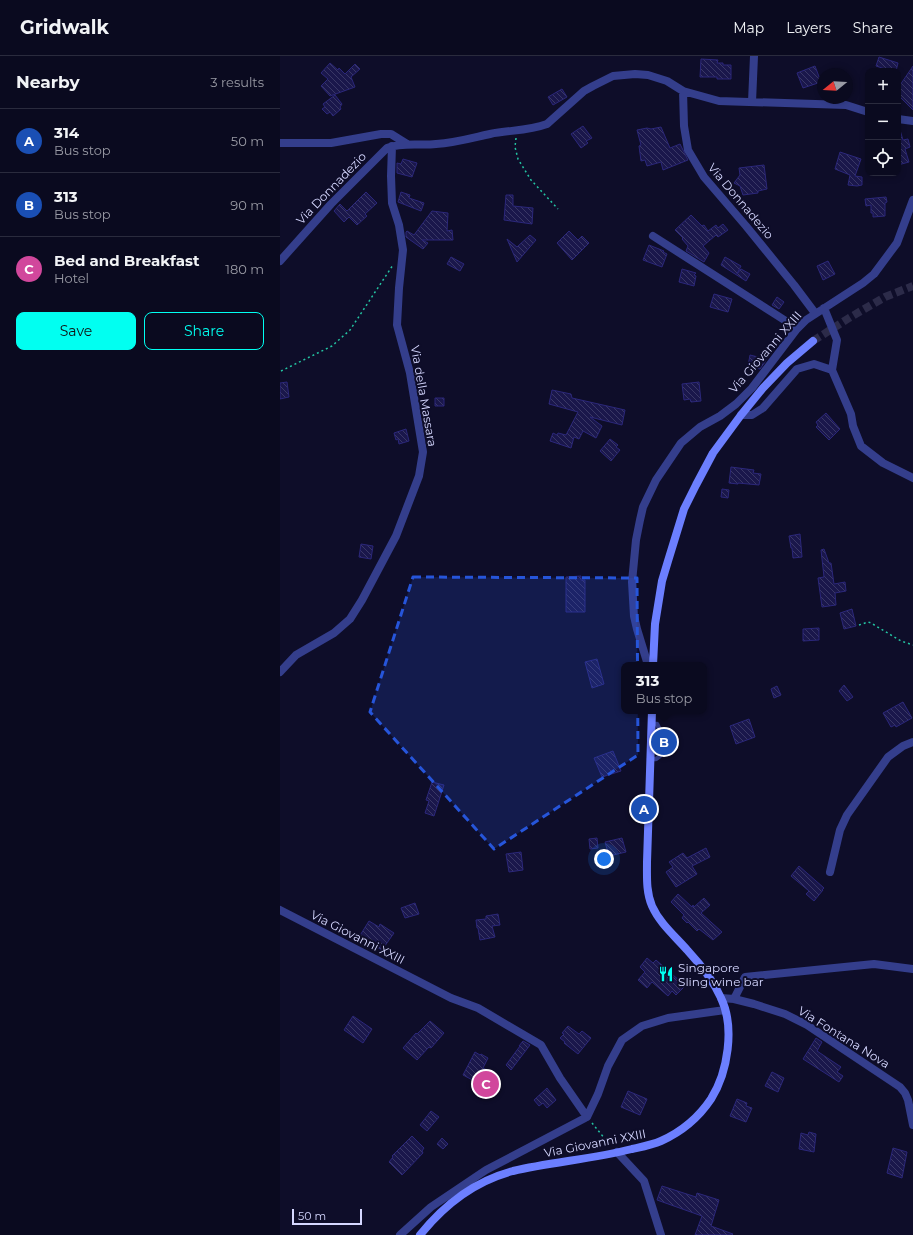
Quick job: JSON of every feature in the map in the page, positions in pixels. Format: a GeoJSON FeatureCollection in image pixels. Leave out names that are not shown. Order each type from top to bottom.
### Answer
{"type":"FeatureCollection","features":[{"type":"Feature","properties":{"kind":"main road","name":"Via Giovanni XXIII"},"geometry":{"type":"LineString","coordinates":[[653,662],[655,624],[662,582],[684,509],[713,453],[741,415],[787,363],[813,341]]}},
{"type":"Feature","properties":{"kind":"main road","name":"Via Giovanni XXIII"},"geometry":{"type":"LineString","coordinates":[[420,1235],[432,1220],[449,1204],[467,1191],[491,1179],[512,1172],[617,1152],[659,1142],[689,1124],[711,1099],[718,1084],[724,1069],[728,1051],[727,1020],[721,998],[712,980],[661,921],[652,907],[647,885],[646,862],[652,714]]}},
{"type":"Feature","properties":{"kind":"street"},"geometry":{"type":"LineString","coordinates":[[752,102],[754,56]]}},
{"type":"Feature","properties":{"kind":"street","name":"Via Donnadezio"},"geometry":{"type":"LineString","coordinates":[[280,261],[331,204],[387,148],[407,144],[434,145],[454,143],[491,134],[533,128],[547,124],[584,91],[602,80],[613,76],[635,74],[648,75],[667,81],[683,91],[720,101],[846,106],[865,111]]}},
{"type":"Feature","properties":{"kind":"street","name":"Via Donnadezio"},"geometry":{"type":"LineString","coordinates":[[683,91],[684,126],[688,150],[704,177],[746,226],[815,313]]}},
{"type":"Feature","properties":{"kind":"street"},"geometry":{"type":"LineString","coordinates":[[901,120],[913,122]]}},
{"type":"Feature","properties":{"kind":"street","name":"Via Donnadezio"},"geometry":{"type":"LineString","coordinates":[[280,143],[331,143],[381,134],[391,134],[407,144]]}},
{"type":"Feature","properties":{"kind":"street","name":"Via della Massara"},"geometry":{"type":"LineString","coordinates":[[280,672],[296,655],[334,632],[350,619],[362,600],[396,536],[419,476],[422,452],[410,373],[398,325],[399,288],[403,250],[399,225],[392,203],[392,146]]}},
{"type":"Feature","properties":{"kind":"street","name":"Via Giovanni XXIII"},"geometry":{"type":"LineString","coordinates":[[647,662],[637,629],[632,600],[632,582],[636,540],[644,507],[651,489],[681,444],[700,427],[720,416],[736,404],[752,388],[796,330],[815,313],[864,283],[874,274],[897,243],[913,200]]}},
{"type":"Feature","properties":{"kind":"street"},"geometry":{"type":"LineString","coordinates":[[653,236],[789,323],[796,330]]}},
{"type":"Feature","properties":{"kind":"street"},"geometry":{"type":"LineString","coordinates":[[824,308],[837,340],[832,370],[851,414],[853,426],[862,446],[883,463],[913,478]]}},
{"type":"Feature","properties":{"kind":"street"},"geometry":{"type":"LineString","coordinates":[[741,415],[752,415],[763,408],[797,369],[814,364],[832,370]]}},
{"type":"Feature","properties":{"kind":"street"},"geometry":{"type":"LineString","coordinates":[[830,872],[840,830],[847,816],[888,757],[904,746],[913,742]]}},
{"type":"Feature","properties":{"kind":"street","name":"Via Giovanni XXIII"},"geometry":{"type":"LineString","coordinates":[[280,910],[438,992],[478,1008],[541,1045],[560,1078],[587,1117],[486,1170],[431,1207],[400,1235]]}},
{"type":"Feature","properties":{"kind":"street"},"geometry":{"type":"LineString","coordinates":[[734,999],[745,977],[874,964],[913,969]]}},
{"type":"Feature","properties":{"kind":"street","name":"Via Fontana Nova"},"geometry":{"type":"LineString","coordinates":[[721,998],[734,999],[754,1004],[786,1014],[808,1025],[900,1087],[908,1100],[913,1125]]}},
{"type":"Feature","properties":{"kind":"street"},"geometry":{"type":"LineString","coordinates":[[587,1117],[598,1094],[608,1066],[622,1040],[642,1026],[662,1020],[725,1010]]}},
{"type":"Feature","properties":{"kind":"street"},"geometry":{"type":"LineString","coordinates":[[617,1152],[644,1181],[661,1235]]}},
{"type":"Feature","properties":{"kind":"path"},"geometry":{"type":"LineString","coordinates":[[516,131],[515,147],[518,159],[531,180],[558,209]]}},
{"type":"Feature","properties":{"kind":"path"},"geometry":{"type":"LineString","coordinates":[[280,371],[332,346],[350,330],[394,263]]}},
{"type":"Feature","properties":{"kind":"path"},"geometry":{"type":"LineString","coordinates":[[859,625],[868,622],[871,623],[901,641],[913,645]]}},
{"type":"Feature","properties":{"kind":"path"},"geometry":{"type":"LineString","coordinates":[[587,1117],[617,1152]]}},
{"type":"Feature","properties":{"kind":"highlighted area"},"geometry":{"type":"Polygon","coordinates":[[[413,577],[637,578],[638,755],[494,849],[370,712],[413,577]]]}},
{"type":"Feature","properties":{"kind":"building"},"geometry":{"type":"Polygon","coordinates":[[[879,57],[898,63],[897,68],[882,68],[876,66],[879,57]]]}},
{"type":"Feature","properties":{"kind":"building"},"geometry":{"type":"Polygon","coordinates":[[[701,59],[718,60],[717,63],[731,65],[731,79],[700,77],[701,59]]]}},
{"type":"Feature","properties":{"kind":"building"},"geometry":{"type":"Polygon","coordinates":[[[330,63],[338,70],[339,68],[345,74],[355,64],[360,69],[351,77],[355,87],[330,96],[321,86],[328,79],[321,73],[330,63]]]}},
{"type":"Feature","properties":{"kind":"building"},"geometry":{"type":"Polygon","coordinates":[[[815,66],[817,71],[817,83],[803,88],[797,73],[815,66]]]}},
{"type":"Feature","properties":{"kind":"building"},"geometry":{"type":"Polygon","coordinates":[[[913,66],[913,110],[901,98],[901,84],[913,66]]]}},
{"type":"Feature","properties":{"kind":"building"},"geometry":{"type":"Polygon","coordinates":[[[562,89],[567,97],[553,105],[548,97],[562,89]]]}},
{"type":"Feature","properties":{"kind":"building"},"geometry":{"type":"Polygon","coordinates":[[[335,95],[342,104],[340,107],[341,109],[333,116],[330,112],[327,114],[322,109],[325,107],[323,104],[335,95]]]}},
{"type":"Feature","properties":{"kind":"building"},"geometry":{"type":"Polygon","coordinates":[[[583,126],[592,138],[586,141],[588,143],[581,148],[571,134],[583,126]]]}},
{"type":"Feature","properties":{"kind":"building"},"geometry":{"type":"Polygon","coordinates":[[[661,127],[670,148],[680,144],[688,160],[663,170],[661,162],[647,166],[645,160],[641,161],[639,146],[641,145],[637,130],[661,127]]]}},
{"type":"Feature","properties":{"kind":"building"},"geometry":{"type":"Polygon","coordinates":[[[901,133],[903,140],[908,139],[910,147],[905,149],[909,162],[901,164],[901,133]]]}},
{"type":"Feature","properties":{"kind":"building"},"geometry":{"type":"Polygon","coordinates":[[[840,152],[861,159],[855,176],[862,177],[862,185],[848,185],[850,175],[835,169],[840,152]]]}},
{"type":"Feature","properties":{"kind":"building"},"geometry":{"type":"Polygon","coordinates":[[[403,159],[417,163],[412,177],[397,173],[397,163],[401,164],[403,159]]]}},
{"type":"Feature","properties":{"kind":"building"},"geometry":{"type":"Polygon","coordinates":[[[764,165],[767,189],[758,191],[758,193],[743,195],[740,186],[734,183],[740,175],[739,168],[764,165]]]}},
{"type":"Feature","properties":{"kind":"building"},"geometry":{"type":"Polygon","coordinates":[[[366,192],[377,203],[365,214],[367,216],[357,225],[349,217],[344,222],[334,211],[340,204],[347,211],[366,192]]]}},
{"type":"Feature","properties":{"kind":"building"},"geometry":{"type":"Polygon","coordinates":[[[401,192],[410,195],[409,198],[424,203],[421,211],[398,202],[401,192]]]}},
{"type":"Feature","properties":{"kind":"building"},"geometry":{"type":"Polygon","coordinates":[[[506,195],[513,195],[513,206],[533,208],[532,224],[504,220],[506,195]]]}},
{"type":"Feature","properties":{"kind":"building"},"geometry":{"type":"Polygon","coordinates":[[[886,197],[887,202],[885,203],[885,216],[873,217],[873,213],[871,213],[871,205],[866,206],[865,199],[886,197]]]}},
{"type":"Feature","properties":{"kind":"building"},"geometry":{"type":"Polygon","coordinates":[[[432,211],[448,213],[447,231],[452,230],[453,240],[422,240],[428,243],[423,249],[406,237],[406,232],[407,231],[414,235],[432,211]]]}},
{"type":"Feature","properties":{"kind":"building"},"geometry":{"type":"Polygon","coordinates":[[[691,215],[702,226],[704,225],[708,231],[716,225],[718,228],[723,224],[728,230],[718,237],[716,235],[703,246],[709,253],[704,262],[686,251],[688,246],[675,230],[691,215]]]}},
{"type":"Feature","properties":{"kind":"building"},"geometry":{"type":"Polygon","coordinates":[[[569,231],[578,240],[582,236],[589,243],[572,260],[557,243],[569,231]]]}},
{"type":"Feature","properties":{"kind":"building"},"geometry":{"type":"Polygon","coordinates":[[[530,235],[536,240],[517,262],[507,239],[517,247],[530,235]]]}},
{"type":"Feature","properties":{"kind":"building"},"geometry":{"type":"Polygon","coordinates":[[[649,245],[664,251],[663,252],[667,254],[662,267],[643,260],[649,245]]]}},
{"type":"Feature","properties":{"kind":"building"},"geometry":{"type":"Polygon","coordinates":[[[451,257],[464,264],[460,271],[447,264],[451,257]]]}},
{"type":"Feature","properties":{"kind":"building"},"geometry":{"type":"Polygon","coordinates":[[[725,257],[741,266],[737,274],[741,269],[750,274],[746,281],[721,265],[725,257]]]}},
{"type":"Feature","properties":{"kind":"building"},"geometry":{"type":"Polygon","coordinates":[[[828,261],[835,274],[823,280],[817,266],[828,261]]]}},
{"type":"Feature","properties":{"kind":"building"},"geometry":{"type":"Polygon","coordinates":[[[682,269],[696,273],[694,275],[696,276],[694,286],[679,282],[682,269]]]}},
{"type":"Feature","properties":{"kind":"building"},"geometry":{"type":"Polygon","coordinates":[[[714,294],[732,299],[728,312],[710,307],[714,294]]]}},
{"type":"Feature","properties":{"kind":"building"},"geometry":{"type":"Polygon","coordinates":[[[777,297],[784,302],[779,309],[772,305],[777,297]]]}},
{"type":"Feature","properties":{"kind":"building"},"geometry":{"type":"Polygon","coordinates":[[[750,355],[766,359],[760,369],[748,366],[750,355]]]}},
{"type":"Feature","properties":{"kind":"building"},"geometry":{"type":"Polygon","coordinates":[[[287,382],[289,397],[280,399],[280,383],[287,382]]]}},
{"type":"Feature","properties":{"kind":"building"},"geometry":{"type":"Polygon","coordinates":[[[699,382],[701,401],[691,402],[690,399],[684,400],[682,384],[699,382]]]}},
{"type":"Feature","properties":{"kind":"building"},"geometry":{"type":"Polygon","coordinates":[[[552,390],[571,394],[572,398],[625,410],[622,425],[590,417],[602,426],[596,438],[583,431],[579,439],[574,437],[571,448],[550,441],[553,433],[557,435],[558,433],[566,435],[578,412],[549,404],[552,390]]]}},
{"type":"Feature","properties":{"kind":"building"},"geometry":{"type":"Polygon","coordinates":[[[435,398],[444,398],[444,406],[435,406],[435,398]]]}},
{"type":"Feature","properties":{"kind":"building"},"geometry":{"type":"Polygon","coordinates":[[[826,413],[840,429],[829,440],[816,427],[818,425],[816,422],[826,413]]]}},
{"type":"Feature","properties":{"kind":"building"},"geometry":{"type":"Polygon","coordinates":[[[406,429],[409,441],[399,444],[394,433],[406,429]]]}},
{"type":"Feature","properties":{"kind":"building"},"geometry":{"type":"Polygon","coordinates":[[[610,439],[618,445],[616,447],[620,450],[611,461],[600,451],[610,439]]]}},
{"type":"Feature","properties":{"kind":"building"},"geometry":{"type":"Polygon","coordinates":[[[731,467],[754,470],[753,473],[761,474],[759,485],[729,483],[731,467]]]}},
{"type":"Feature","properties":{"kind":"building"},"geometry":{"type":"Polygon","coordinates":[[[722,489],[729,490],[728,498],[721,497],[722,489]]]}},
{"type":"Feature","properties":{"kind":"building"},"geometry":{"type":"Polygon","coordinates":[[[800,534],[802,557],[793,558],[789,536],[800,534]]]}},
{"type":"Feature","properties":{"kind":"building"},"geometry":{"type":"Polygon","coordinates":[[[361,544],[373,546],[371,559],[359,557],[361,544]]]}},
{"type":"Feature","properties":{"kind":"building"},"geometry":{"type":"Polygon","coordinates":[[[824,549],[829,563],[831,563],[834,584],[845,582],[846,591],[835,593],[836,605],[822,607],[818,578],[824,577],[821,550],[824,549]]]}},
{"type":"Feature","properties":{"kind":"building"},"geometry":{"type":"Polygon","coordinates":[[[581,576],[581,580],[585,580],[585,612],[566,612],[566,577],[581,576]]]}},
{"type":"Feature","properties":{"kind":"building"},"geometry":{"type":"Polygon","coordinates":[[[852,609],[856,626],[844,629],[840,613],[852,609]]]}},
{"type":"Feature","properties":{"kind":"building"},"geometry":{"type":"Polygon","coordinates":[[[819,628],[819,640],[803,641],[803,629],[819,628]]]}},
{"type":"Feature","properties":{"kind":"building"},"geometry":{"type":"Polygon","coordinates":[[[597,659],[604,684],[592,688],[585,662],[597,659]]]}},
{"type":"Feature","properties":{"kind":"building"},"geometry":{"type":"Polygon","coordinates":[[[844,685],[853,697],[847,701],[839,691],[844,685]]]}},
{"type":"Feature","properties":{"kind":"building"},"geometry":{"type":"Polygon","coordinates":[[[777,686],[781,695],[774,698],[771,689],[777,686]]]}},
{"type":"Feature","properties":{"kind":"building"},"geometry":{"type":"Polygon","coordinates":[[[903,702],[912,718],[896,727],[895,725],[891,727],[883,713],[903,702]]]}},
{"type":"Feature","properties":{"kind":"building"},"geometry":{"type":"Polygon","coordinates":[[[749,719],[755,737],[736,744],[730,726],[749,719]]]}},
{"type":"Feature","properties":{"kind":"building"},"geometry":{"type":"Polygon","coordinates":[[[613,751],[621,771],[602,777],[594,758],[613,751]]]}},
{"type":"Feature","properties":{"kind":"building"},"geometry":{"type":"Polygon","coordinates":[[[432,782],[444,785],[434,816],[425,813],[429,801],[426,800],[432,782]]]}},
{"type":"Feature","properties":{"kind":"building"},"geometry":{"type":"Polygon","coordinates":[[[597,838],[598,848],[590,849],[589,839],[597,838]]]}},
{"type":"Feature","properties":{"kind":"building"},"geometry":{"type":"Polygon","coordinates":[[[622,838],[626,852],[609,856],[605,842],[622,838]]]}},
{"type":"Feature","properties":{"kind":"building"},"geometry":{"type":"Polygon","coordinates":[[[706,848],[710,857],[692,866],[697,874],[676,887],[666,872],[673,867],[669,862],[683,853],[687,858],[706,848]]]}},
{"type":"Feature","properties":{"kind":"building"},"geometry":{"type":"Polygon","coordinates":[[[521,852],[523,870],[509,872],[506,854],[521,852]]]}},
{"type":"Feature","properties":{"kind":"building"},"geometry":{"type":"Polygon","coordinates":[[[799,866],[824,888],[814,901],[806,894],[809,891],[791,876],[799,866]]]}},
{"type":"Feature","properties":{"kind":"building"},"geometry":{"type":"Polygon","coordinates":[[[678,894],[692,907],[704,898],[710,905],[701,913],[722,932],[713,940],[699,929],[697,931],[688,922],[687,923],[682,918],[684,915],[671,902],[678,894]]]}},
{"type":"Feature","properties":{"kind":"building"},"geometry":{"type":"Polygon","coordinates":[[[415,903],[419,914],[405,918],[401,908],[415,903]]]}},
{"type":"Feature","properties":{"kind":"building"},"geometry":{"type":"Polygon","coordinates":[[[498,914],[500,925],[492,926],[495,937],[480,940],[476,920],[486,919],[486,916],[498,914]]]}},
{"type":"Feature","properties":{"kind":"building"},"geometry":{"type":"Polygon","coordinates":[[[369,921],[379,927],[380,924],[394,933],[382,950],[359,937],[369,921]]]}},
{"type":"Feature","properties":{"kind":"building"},"geometry":{"type":"Polygon","coordinates":[[[647,958],[653,963],[656,960],[681,982],[680,983],[684,987],[676,995],[672,991],[668,996],[652,982],[647,988],[638,980],[645,972],[640,967],[647,958]]]}},
{"type":"Feature","properties":{"kind":"building"},"geometry":{"type":"Polygon","coordinates":[[[353,1016],[372,1029],[363,1043],[344,1030],[353,1016]]]}},
{"type":"Feature","properties":{"kind":"building"},"geometry":{"type":"Polygon","coordinates":[[[430,1021],[444,1033],[431,1048],[429,1047],[417,1060],[403,1048],[416,1033],[417,1034],[430,1021]]]}},
{"type":"Feature","properties":{"kind":"building"},"geometry":{"type":"Polygon","coordinates":[[[568,1026],[579,1034],[582,1031],[591,1038],[578,1054],[560,1038],[568,1026]]]}},
{"type":"Feature","properties":{"kind":"building"},"geometry":{"type":"Polygon","coordinates":[[[816,1038],[822,1042],[817,1051],[841,1067],[837,1072],[843,1076],[839,1082],[803,1059],[816,1038]]]}},
{"type":"Feature","properties":{"kind":"building"},"geometry":{"type":"Polygon","coordinates":[[[523,1041],[530,1045],[511,1070],[506,1065],[523,1041]]]}},
{"type":"Feature","properties":{"kind":"building"},"geometry":{"type":"Polygon","coordinates":[[[475,1052],[488,1058],[483,1068],[487,1070],[480,1084],[463,1075],[475,1052]]]}},
{"type":"Feature","properties":{"kind":"building"},"geometry":{"type":"Polygon","coordinates":[[[772,1072],[784,1078],[778,1092],[765,1086],[772,1072]]]}},
{"type":"Feature","properties":{"kind":"building"},"geometry":{"type":"Polygon","coordinates":[[[547,1088],[556,1100],[547,1108],[543,1103],[539,1106],[534,1100],[547,1088]]]}},
{"type":"Feature","properties":{"kind":"building"},"geometry":{"type":"Polygon","coordinates":[[[628,1091],[647,1099],[640,1115],[621,1107],[628,1091]]]}},
{"type":"Feature","properties":{"kind":"building"},"geometry":{"type":"Polygon","coordinates":[[[737,1099],[747,1103],[746,1106],[752,1108],[746,1122],[730,1116],[737,1099]]]}},
{"type":"Feature","properties":{"kind":"building"},"geometry":{"type":"Polygon","coordinates":[[[431,1111],[439,1117],[427,1131],[420,1125],[431,1111]]]}},
{"type":"Feature","properties":{"kind":"building"},"geometry":{"type":"Polygon","coordinates":[[[809,1132],[816,1134],[814,1152],[799,1149],[801,1133],[808,1135],[809,1132]]]}},
{"type":"Feature","properties":{"kind":"building"},"geometry":{"type":"Polygon","coordinates":[[[412,1136],[424,1148],[422,1151],[423,1153],[402,1175],[389,1162],[393,1157],[392,1156],[412,1136]]]}},
{"type":"Feature","properties":{"kind":"building"},"geometry":{"type":"Polygon","coordinates":[[[442,1138],[448,1144],[443,1149],[437,1144],[442,1138]]]}},
{"type":"Feature","properties":{"kind":"building"},"geometry":{"type":"Polygon","coordinates":[[[893,1148],[907,1152],[902,1178],[887,1173],[893,1148]]]}},
{"type":"Feature","properties":{"kind":"building"},"geometry":{"type":"Polygon","coordinates":[[[662,1186],[696,1197],[697,1193],[719,1200],[711,1226],[733,1234],[695,1235],[702,1216],[657,1200],[662,1186]]]}},
{"type":"Feature","properties":{"kind":"tunnel"},"geometry":{"type":"LineString","coordinates":[[813,341],[885,297],[913,286]]}},
{"type":"Feature","properties":{"kind":"place","name":"313"},"geometry":{"type":"Point","coordinates":[664,742]}},
{"type":"Feature","properties":{"kind":"place","name":"314"},"geometry":{"type":"Point","coordinates":[644,809]}},
{"type":"Feature","properties":{"kind":"place","name":"Singapore Sling wine bar"},"geometry":{"type":"Point","coordinates":[666,974]}},
{"type":"Feature","properties":{"kind":"place","name":"Bed and Breakfast"},"geometry":{"type":"Point","coordinates":[486,1084]}}]}
